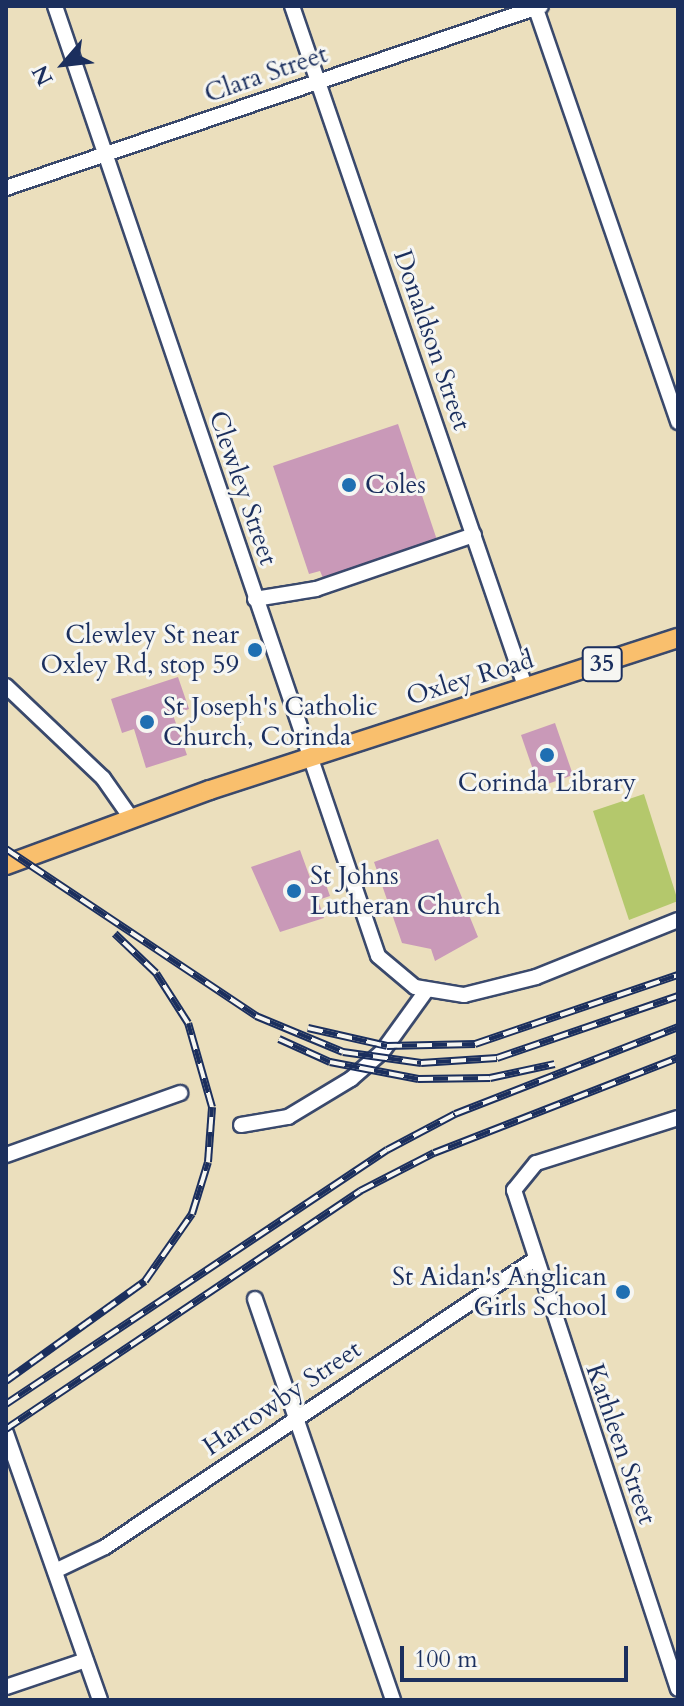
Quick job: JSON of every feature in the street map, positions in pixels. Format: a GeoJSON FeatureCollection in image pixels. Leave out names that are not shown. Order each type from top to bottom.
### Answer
{"type":"FeatureCollection","features":[{"type":"Feature","properties":{"kind":"main road","name":"Oxley Road"},"geometry":{"type":"LineString","coordinates":[[6,865],[309,757],[678,638]]}},
{"type":"Feature","properties":{"kind":"street","name":"Clewley Street"},"geometry":{"type":"LineString","coordinates":[[55,6],[370,939],[399,977],[426,991]]}},
{"type":"Feature","properties":{"kind":"street","name":"Donaldson Street"},"geometry":{"type":"LineString","coordinates":[[292,6],[526,689]]}},
{"type":"Feature","properties":{"kind":"street","name":"Clara Street"},"geometry":{"type":"LineString","coordinates":[[6,188],[537,7]]}},
{"type":"Feature","properties":{"kind":"street"},"geometry":{"type":"LineString","coordinates":[[537,7],[678,422]]}},
{"type":"Feature","properties":{"kind":"street"},"geometry":{"type":"LineString","coordinates":[[255,599],[316,589],[474,535]]}},
{"type":"Feature","properties":{"kind":"street"},"geometry":{"type":"LineString","coordinates":[[6,686],[103,778],[131,818]]}},
{"type":"Feature","properties":{"kind":"street"},"geometry":{"type":"LineString","coordinates":[[241,1125],[288,1117],[351,1079],[382,1052],[426,991],[505,988],[678,920]]}},
{"type":"Feature","properties":{"kind":"street"},"geometry":{"type":"LineString","coordinates":[[6,1155],[180,1093]]}},
{"type":"Feature","properties":{"kind":"street","name":"Kathleen Street"},"geometry":{"type":"LineString","coordinates":[[678,1118],[526,1169],[514,1195],[678,1689]]}},
{"type":"Feature","properties":{"kind":"street","name":"Harrowby Street"},"geometry":{"type":"LineString","coordinates":[[55,1571],[97,1552],[534,1260]]}},
{"type":"Feature","properties":{"kind":"street"},"geometry":{"type":"LineString","coordinates":[[255,1299],[393,1700]]}},
{"type":"Feature","properties":{"kind":"street"},"geometry":{"type":"LineString","coordinates":[[6,1433],[100,1700]]}},
{"type":"Feature","properties":{"kind":"street"},"geometry":{"type":"LineString","coordinates":[[6,1687],[86,1660]]}},
{"type":"Feature","properties":{"kind":"green space"},"geometry":{"type":"Polygon","coordinates":[[[644,794],[678,901],[629,920],[593,811],[644,794]]]}},
{"type":"Feature","properties":{"kind":"building","name":"Coles"},"geometry":{"type":"Polygon","coordinates":[[[398,424],[437,540],[323,578],[320,571],[309,574],[273,466],[398,424]]]}},
{"type":"Feature","properties":{"kind":"building","name":"St Joseph's Catholic Church, Corinda"},"geometry":{"type":"Polygon","coordinates":[[[178,677],[189,709],[173,715],[187,755],[146,768],[134,729],[122,733],[111,699],[178,677]]]}},
{"type":"Feature","properties":{"kind":"building","name":"Corinda Library"},"geometry":{"type":"Polygon","coordinates":[[[555,723],[573,775],[539,787],[521,735],[555,723]]]}},
{"type":"Feature","properties":{"kind":"building"},"geometry":{"type":"Polygon","coordinates":[[[438,839],[478,937],[435,961],[431,949],[402,943],[374,862],[438,839]]]}},
{"type":"Feature","properties":{"kind":"building","name":"St Johns Lutheran Church"},"geometry":{"type":"Polygon","coordinates":[[[300,850],[313,886],[325,882],[330,896],[318,900],[324,918],[280,932],[251,867],[300,850]]]}},
{"type":"Feature","properties":{"kind":"railway"},"geometry":{"type":"LineString","coordinates":[[6,849],[256,1016],[343,1052],[421,1063],[497,1058],[678,996]]}},
{"type":"Feature","properties":{"kind":"railway"},"geometry":{"type":"LineString","coordinates":[[6,1381],[145,1281],[192,1214],[208,1162],[212,1107],[188,1023],[156,973],[115,934]]}},
{"type":"Feature","properties":{"kind":"railway"},"geometry":{"type":"LineString","coordinates":[[308,1028],[387,1046],[475,1044],[678,975]]}},
{"type":"Feature","properties":{"kind":"railway"},"geometry":{"type":"LineString","coordinates":[[6,1404],[387,1150],[455,1114],[678,1027]]}},
{"type":"Feature","properties":{"kind":"railway"},"geometry":{"type":"LineString","coordinates":[[279,1039],[330,1062],[418,1079],[490,1078],[555,1064]]}},
{"type":"Feature","properties":{"kind":"railway"},"geometry":{"type":"LineString","coordinates":[[6,1429],[360,1191],[434,1153],[678,1058]]}},
{"type":"Feature","properties":{"kind":"place","name":"Coles"},"geometry":{"type":"Point","coordinates":[349,485]}},
{"type":"Feature","properties":{"kind":"place","name":"Clewley St near Oxley Rd, stop 59"},"geometry":{"type":"Point","coordinates":[255,650]}},
{"type":"Feature","properties":{"kind":"place","name":"St Joseph's Catholic Church, Corinda"},"geometry":{"type":"Point","coordinates":[147,722]}},
{"type":"Feature","properties":{"kind":"place","name":"Corinda Library"},"geometry":{"type":"Point","coordinates":[547,755]}},
{"type":"Feature","properties":{"kind":"place","name":"St Johns Lutheran Church"},"geometry":{"type":"Point","coordinates":[294,891]}},
{"type":"Feature","properties":{"kind":"place","name":"St Aidan's Anglican Girls School"},"geometry":{"type":"Point","coordinates":[623,1292]}}]}
